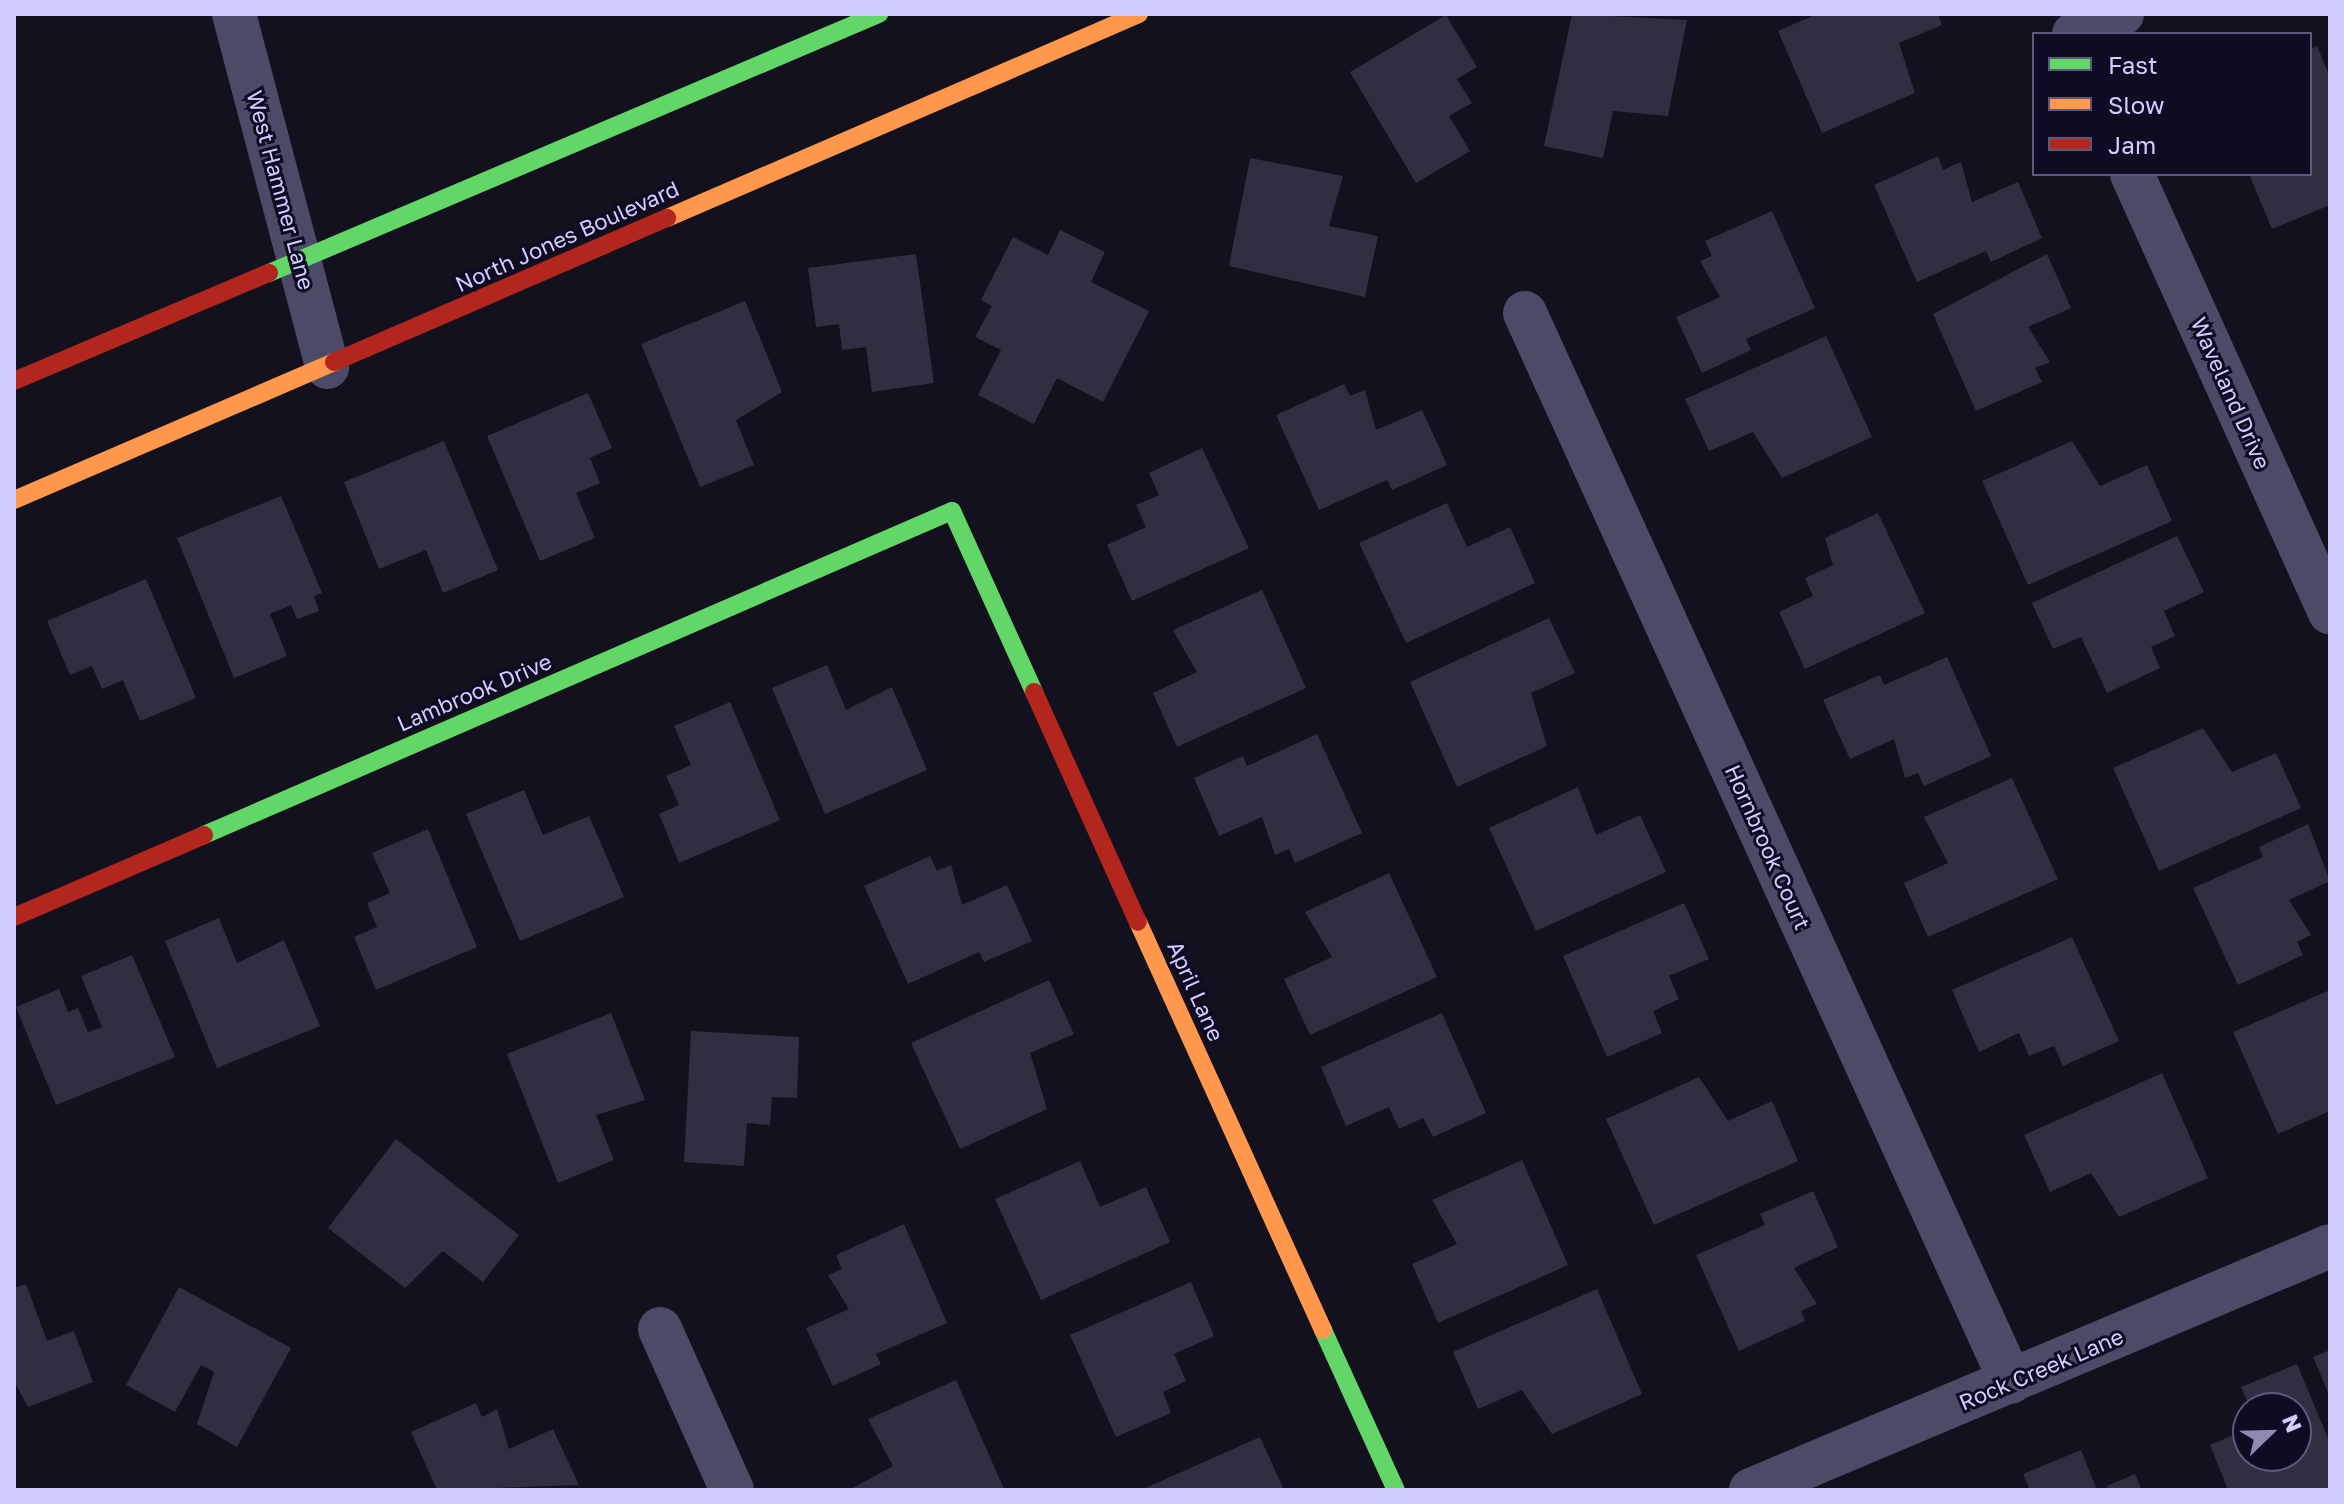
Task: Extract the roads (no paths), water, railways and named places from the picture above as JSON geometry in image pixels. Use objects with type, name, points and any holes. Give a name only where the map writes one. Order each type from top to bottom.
[{"type":"main road","points":[[14,381],[879,14]]},
{"type":"main road","name":"North Jones Boulevard","points":[[14,500],[1139,14]]},
{"type":"main road","name":"Lambrook Drive","points":[[14,917],[952,511]]},
{"type":"main road","name":"April Lane","points":[[952,511],[1396,1490]]},
{"type":"street","name":"West Hammer Lane","points":[[234,14],[327,367]]},
{"type":"street","points":[[2059,14],[2070,32]]},
{"type":"street","points":[[2076,32],[2122,14]]},
{"type":"street","name":"Waveland Drive","points":[[2133,176],[2326,591]]},
{"type":"street","name":"Hornbrook Court","points":[[1525,313],[2011,1382]]},
{"type":"street","name":"Rock Creek Lane","points":[[1751,1490],[2330,1246]]},
{"type":"street","points":[[660,1329],[732,1490]]}]
